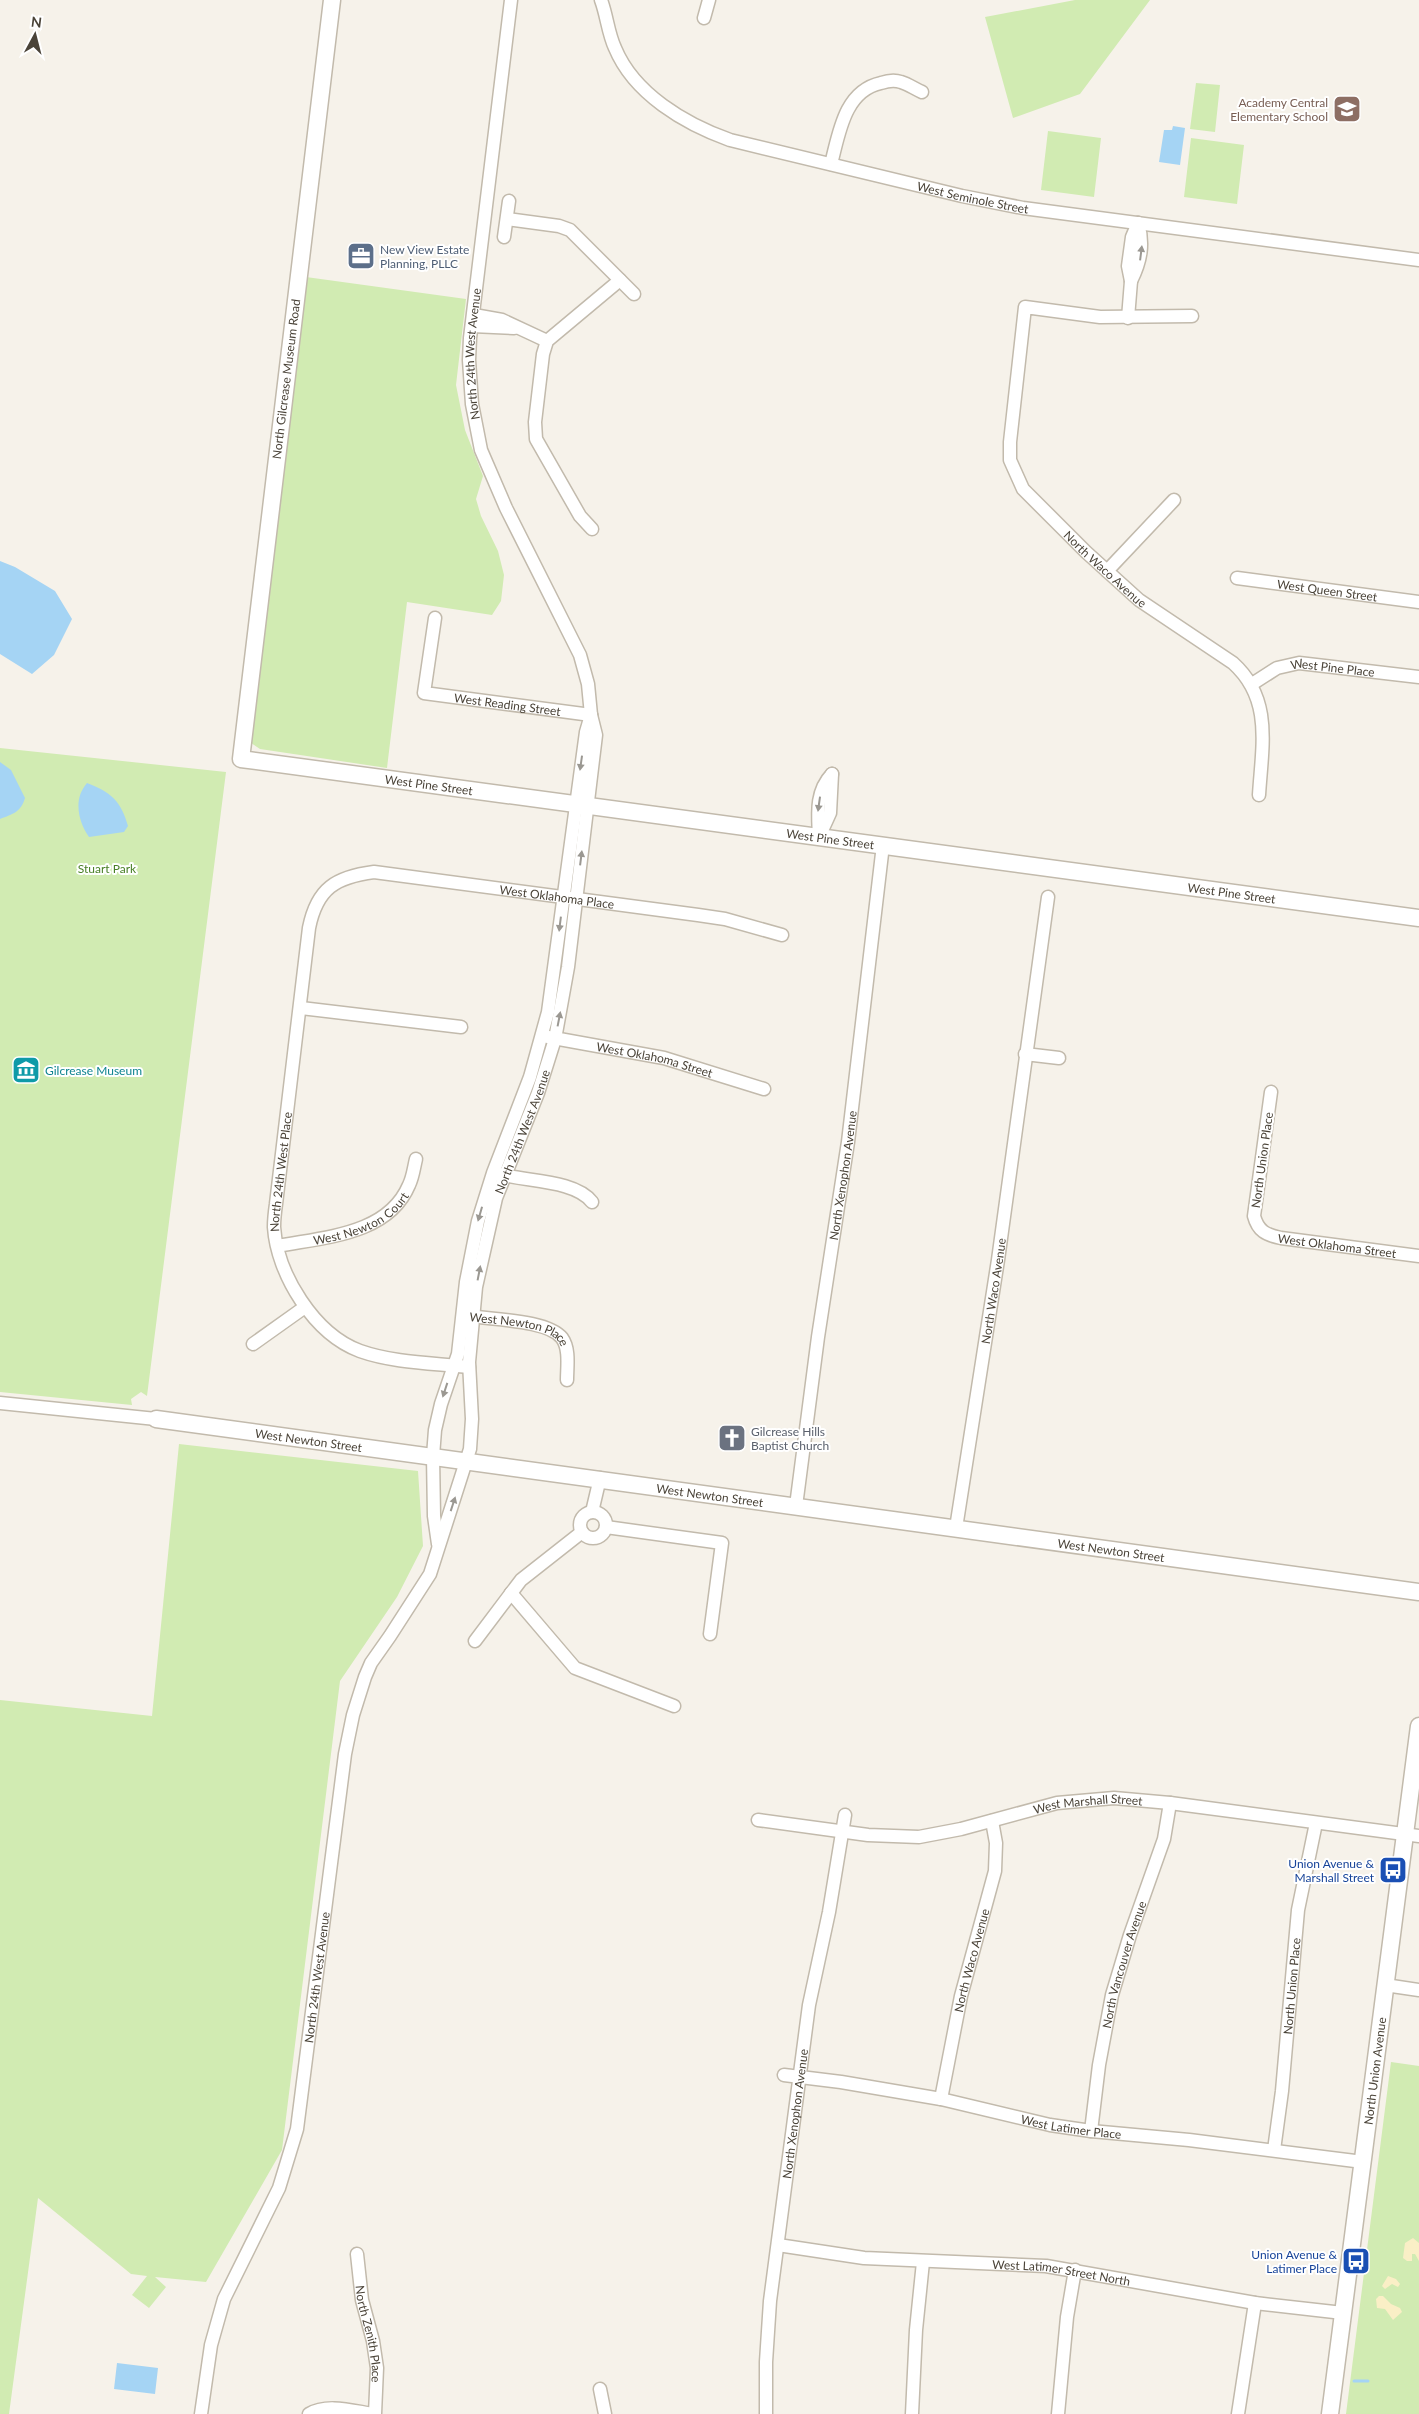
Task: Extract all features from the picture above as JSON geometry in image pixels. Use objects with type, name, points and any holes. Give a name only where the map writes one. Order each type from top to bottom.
[{"type":"street","name":"North Gilcrease Museum Road","points":[[241,759],[332,0]]},
{"type":"street","name":"North 24th West Avenue","points":[[201,2414],[211,2345],[224,2299],[279,2188],[296,2129],[344,1764],[353,1715],[371,1663],[430,1574],[467,1461],[472,1437],[467,1316],[473,1240],[498,1174],[530,1076],[549,1038],[553,984],[570,898],[582,804],[596,735],[591,715],[588,684],[580,655],[506,508],[481,450],[471,390],[469,360],[473,320],[512,0]]},
{"type":"street","name":"West Seminole Street","points":[[601,0],[614,47],[624,66],[637,83],[667,107],[717,136],[980,200],[1419,260]]},
{"type":"street","points":[[704,18],[709,0]]},
{"type":"street","points":[[831,164],[843,120],[852,102],[858,95],[874,85],[893,81],[901,82],[922,92]]},
{"type":"street","points":[[504,237],[509,201]]},
{"type":"street","points":[[507,219],[565,227],[634,294]]},
{"type":"street","points":[[1138,223],[1143,239],[1139,265],[1131,281],[1128,318],[1192,316]]},
{"type":"street","points":[[592,529],[580,516],[536,439],[535,422],[547,341],[620,280]]},
{"type":"street","name":"North Waco Avenue","points":[[1128,318],[1100,317],[1025,307],[1010,442],[1010,460],[1024,488],[1106,571],[1139,600],[1233,662],[1252,684],[1258,696],[1261,715],[1259,795]]},
{"type":"street","points":[[473,320],[502,320],[514,328],[547,341]]},
{"type":"street","points":[[1106,571],[1174,500]]},
{"type":"street","name":"West Queen Street","points":[[1237,578],[1419,602]]},
{"type":"street","name":"West Reading Street","points":[[435,618],[424,693],[591,715]]},
{"type":"street","name":"West Pine Place","points":[[1252,684],[1277,668],[1299,663],[1419,677]]},
{"type":"street","name":"West Pine Street","points":[[241,759],[1419,918]]},
{"type":"street","name":"North Xenophon Avenue","points":[[796,1506],[818,1337],[848,1142],[883,845]]},
{"type":"street","name":"West Oklahoma Place","points":[[331,885],[353,874],[374,872],[725,919],[782,936]]},
{"type":"street","name":"North 24th West Place","points":[[331,885],[323,893],[312,915],[276,1204],[274,1226],[278,1246],[291,1283],[305,1307],[329,1332],[358,1350],[391,1359],[469,1367]]},
{"type":"street","name":"North Waco Avenue","points":[[956,1528],[997,1270],[1025,1054],[1048,897]]},
{"type":"street","points":[[300,1008],[461,1028]]},
{"type":"street","name":"West Oklahoma Street","points":[[549,1038],[664,1058],[764,1089]]},
{"type":"street","points":[[1025,1054],[1060,1058]]},
{"type":"street","name":"North Union Place","points":[[1258,1228],[1254,1216],[1271,1092]]},
{"type":"street","name":"West Newton Court","points":[[278,1246],[350,1232],[383,1218],[391,1212],[410,1185],[416,1159]]},
{"type":"street","points":[[498,1174],[572,1188],[586,1195],[592,1202]]},
{"type":"street","name":"West Oklahoma Street","points":[[1258,1228],[1269,1236],[1419,1256]]},
{"type":"street","points":[[253,1344],[305,1307]]},
{"type":"street","name":"North 24th West Avenue","points":[[438,1546],[434,1516],[433,1456],[441,1404],[454,1366],[467,1316]]},
{"type":"street","name":"West Newton Place","points":[[467,1316],[534,1325],[554,1331],[562,1338],[566,1346],[567,1380]]},
{"type":"street","name":"West Newton Street","points":[[0,1403],[156,1419],[600,1478],[1419,1592]]},
{"type":"street","points":[[592,1512],[600,1478]]},
{"type":"street","points":[[592,1512],[602,1515],[606,1527],[602,1534],[595,1537],[585,1535],[582,1532],[581,1519],[584,1515],[592,1512]]},
{"type":"street","points":[[606,1527],[722,1543],[710,1634]]},
{"type":"street","points":[[475,1641],[511,1593],[529,1573],[563,1549],[582,1532]]},
{"type":"street","points":[[511,1593],[575,1668],[674,1706]]},
{"type":"street","name":"North Union Avenue","points":[[1330,2414],[1385,1986],[1412,1835],[1419,1726]]},
{"type":"street","name":"West Marshall Street","points":[[758,1820],[885,1837],[918,1837],[1071,1801],[1114,1798],[1170,1802],[1412,1835]]},
{"type":"street","name":"North Vancouver Avenue","points":[[1091,2131],[1098,2065],[1112,1995],[1130,1935],[1162,1846],[1170,1802]]},
{"type":"street","name":"North Xenophon Avenue","points":[[766,2414],[767,2335],[809,2005],[829,1912],[845,1816]]},
{"type":"street","name":"North Waco Avenue","points":[[941,2099],[961,1996],[995,1871],[996,1843],[992,1821]]},
{"type":"street","name":"North Union Place","points":[[1274,2150],[1282,2091],[1298,1910],[1316,1823]]},
{"type":"street","points":[[1385,1986],[1419,1990]]},
{"type":"street","name":"West Latimer Place","points":[[784,2075],[941,2099],[1050,2125],[1363,2162]]},
{"type":"street","name":"West Latimer Street North","points":[[778,2245],[864,2258],[924,2262],[1016,2264],[1075,2270],[1254,2303],[1343,2313]]},
{"type":"street","name":"North Zenith Place","points":[[357,2254],[362,2300],[373,2341],[377,2368],[374,2414]]},
{"type":"street","points":[[912,2414],[916,2330],[924,2262]]},
{"type":"street","points":[[1058,2414],[1067,2317],[1075,2270]]},
{"type":"street","points":[[1238,2414],[1254,2303]]},
{"type":"street","points":[[600,2389],[605,2414]]},
{"type":"street","points":[[309,2414],[316,2410],[330,2408],[374,2414]]},
{"type":"green space","points":[[1075,0],[1150,0],[1080,94],[1013,118],[985,17]]},
{"type":"green space","points":[[1196,83],[1220,85],[1215,132],[1190,129]]},
{"type":"green space","points":[[1048,131],[1101,138],[1094,197],[1041,190]]},
{"type":"green space","points":[[1191,138],[1244,145],[1237,204],[1184,197]]},
{"type":"green space","points":[[306,277],[466,299],[456,385],[465,430],[483,476],[476,499],[481,516],[498,551],[504,575],[501,601],[492,615],[407,602],[387,768],[260,749],[251,743],[248,731]]},
{"type":"green space","name":"Stuart Park","points":[[0,748],[226,772],[147,1396],[141,1392],[131,1399],[132,1405],[0,1392]]},
{"type":"green space","points":[[179,1444],[418,1471],[423,1546],[397,1597],[340,1681],[282,2150],[206,2282],[155,2277],[166,2287],[149,2308],[132,2295],[147,2276],[131,2274],[38,2198],[9,2414],[0,2414],[0,1700],[152,1716]]},
{"type":"green space","points":[[1391,2062],[1419,2066],[1419,2414],[1346,2414]]},
{"type":"sand","points":[[1413,2238],[1419,2243],[1419,2261],[1415,2254],[1412,2254],[1412,2261],[1407,2261],[1403,2258],[1405,2243]]},
{"type":"sand","points":[[1388,2276],[1396,2279],[1400,2284],[1398,2287],[1392,2284],[1385,2289],[1382,2286]]},
{"type":"sand","points":[[1379,2296],[1383,2296],[1391,2304],[1400,2308],[1402,2312],[1393,2320],[1385,2309],[1377,2308],[1376,2299]]},
{"type":"water","points":[[1173,126],[1185,128],[1180,165],[1159,162],[1164,130],[1172,130]]},
{"type":"water","points":[[0,561],[15,567],[55,591],[72,619],[54,655],[32,674],[0,654]]},
{"type":"water","points":[[0,762],[11,770],[25,798],[19,809],[13,814],[0,819]]},
{"type":"water","points":[[87,783],[109,794],[118,804],[128,826],[124,832],[89,837],[82,824],[79,810],[80,796]]},
{"type":"water","points":[[117,2363],[158,2368],[155,2394],[114,2389]]},
{"type":"waterway","points":[[1354,2381],[1368,2381]]},
{"type":"place","name":"Academy Central Elementary School","points":[[1347,109]]},
{"type":"place","name":"New View Estate Planning, PLLC","points":[[361,256]]},
{"type":"place","name":"Gilcrease Museum","points":[[26,1070]]},
{"type":"place","name":"Gilcrease Hills Baptist Church","points":[[732,1438]]},
{"type":"place","name":"Union Avenue & Marshall Street","points":[[1393,1870]]},
{"type":"place","name":"Union Avenue & Latimer Place","points":[[1356,2261]]}]
